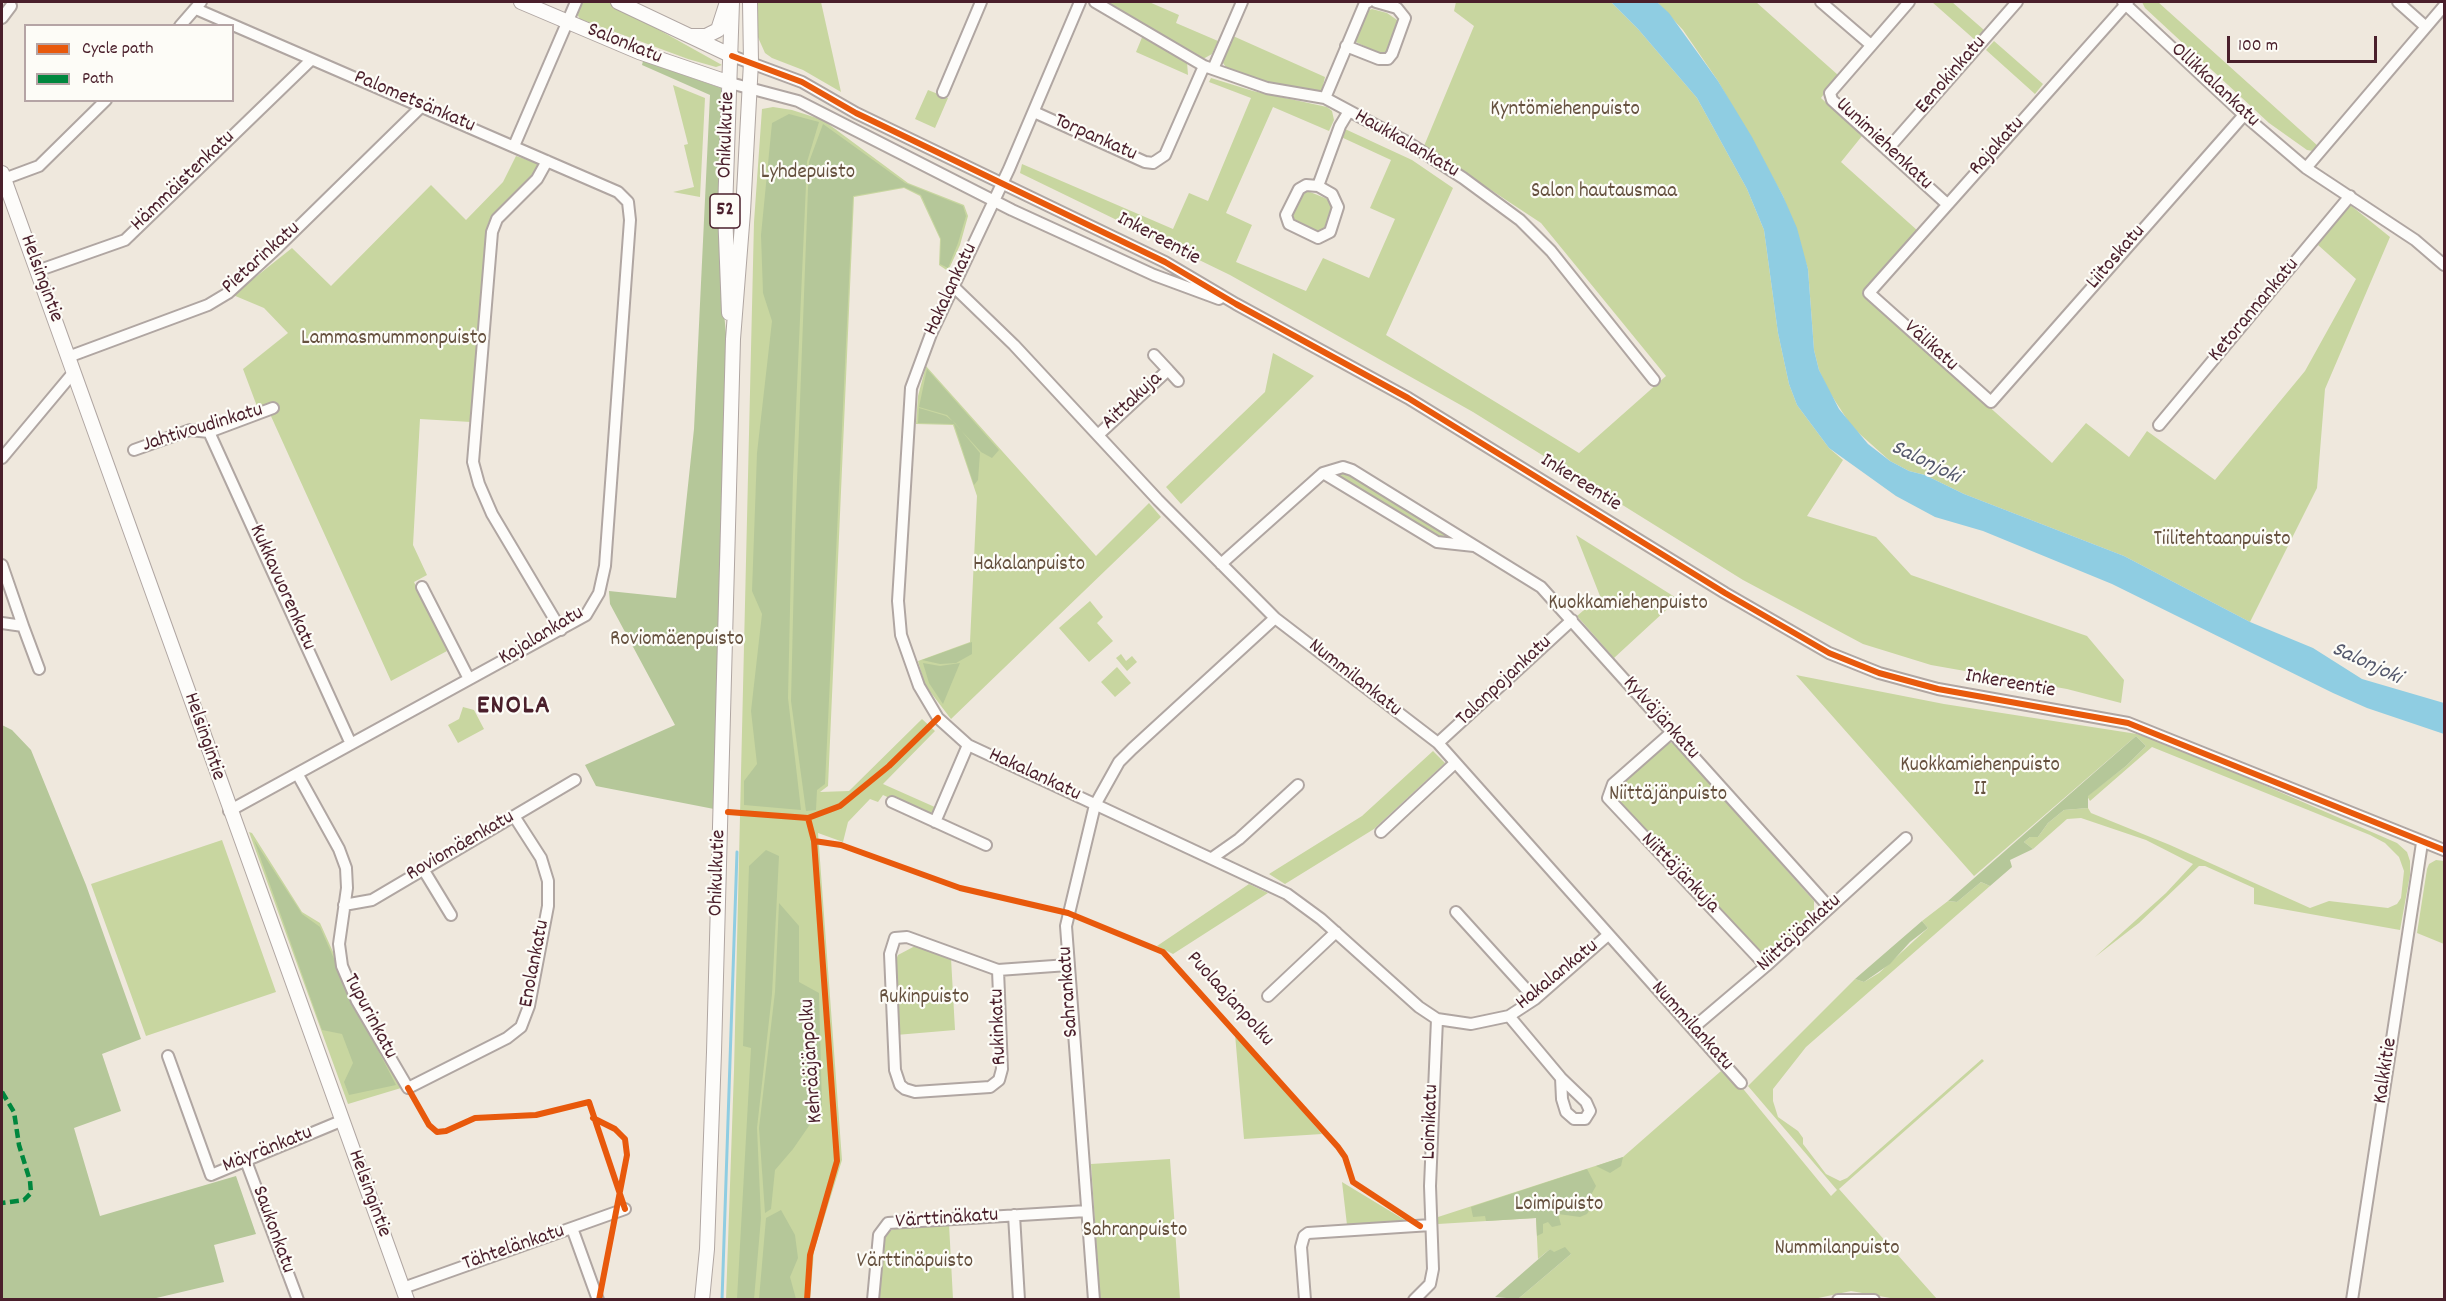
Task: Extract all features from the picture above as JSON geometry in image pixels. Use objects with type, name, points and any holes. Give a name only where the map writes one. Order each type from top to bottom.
[{"type":"main road","name":"Salonkatu","points":[[521,2],[672,64],[730,83]]},
{"type":"main road","name":"Salonkatu","points":[[618,2],[732,56]]},
{"type":"main road","points":[[683,34],[699,37],[713,34],[722,21],[727,2]]},
{"type":"main road","name":"Ohikulkutie","points":[[732,2],[726,246],[728,305],[733,339]]},
{"type":"main road","name":"Ohikulkutie","points":[[702,1299],[707,1249],[714,1052],[733,339],[751,62],[750,2]]},
{"type":"main road","name":"Helsingintie","points":[[4,184],[405,1294]]},
{"type":"street","points":[[514,146],[576,2]]},
{"type":"street","points":[[943,92],[981,2]]},
{"type":"street","name":"Torpankatu","points":[[1002,183],[1080,2]]},
{"type":"street","name":"Haukkalankatu","points":[[1095,2],[1208,67],[1267,88],[1325,98],[1407,142],[1470,183],[1520,220],[1586,292],[1654,380]]},
{"type":"street","points":[[1325,98],[1365,3],[1368,2]]},
{"type":"street","points":[[1346,46],[1379,59],[1388,59],[1392,54],[1405,18],[1397,8],[1376,2]]},
{"type":"street","points":[[1821,2],[1871,45]]},
{"type":"street","name":"Uunimiehenkatu","points":[[1909,2],[1830,93],[1832,100],[1947,204]]},
{"type":"street","name":"Eenokinkatu","points":[[1887,150],[2017,2]]},
{"type":"street","name":"Ollikkalankatu","points":[[2126,2],[2244,115],[2306,168],[2415,240],[2445,265]]},
{"type":"street","name":"Rajakatu","points":[[1869,293],[2126,2]]},
{"type":"street","points":[[2398,2],[2426,27]]},
{"type":"street","points":[[1208,67],[1238,3]]},
{"type":"street","points":[[182,24],[199,5]]},
{"type":"street","name":"Palometsänkatu","points":[[199,5],[311,60],[618,192],[628,202]]},
{"type":"street","points":[[2,18],[11,6]]},
{"type":"street","points":[[2306,168],[2445,6]]},
{"type":"street","name":"Inkereentie","points":[[732,56],[802,82],[856,112],[1113,235],[1193,277],[1236,304],[1408,398],[1752,610],[1829,653],[1879,672],[1938,689],[2128,723],[2422,843],[2445,850]]},
{"type":"street","name":"Hämmäistenkatu","points":[[37,271],[125,240],[311,60]]},
{"type":"street","name":"Torpankatu","points":[[1034,112],[1145,162],[1153,162],[1165,154],[1208,67]]},
{"type":"street","name":"Inkereentie","points":[[730,83],[813,108],[993,200],[1155,275],[1236,304]]},
{"type":"street","points":[[4,184],[39,166],[104,102]]},
{"type":"street","name":"Pietarinkatu","points":[[68,357],[208,305],[228,293],[279,247],[422,106]]},
{"type":"street","points":[[1318,186],[1340,126],[1349,111]]},
{"type":"street","name":"Liitoskatu","points":[[1990,402],[2244,115]]},
{"type":"street","points":[[547,161],[537,180],[497,219],[492,232],[473,462],[479,484],[492,514],[561,630]]},
{"type":"street","name":"Hakalankatu","points":[[1002,183],[931,334],[911,388],[898,601],[902,635],[918,686],[938,718],[968,745],[1287,894],[1336,932],[1419,1007],[1437,1019],[1471,1024],[1509,1016],[1535,999],[1608,935]]},
{"type":"street","points":[[1306,185],[1318,186],[1332,194],[1338,207],[1330,232],[1318,238],[1289,224],[1286,215],[1299,189],[1306,185]]},
{"type":"street","name":"Ketorannankatu","points":[[2159,425],[2350,196]]},
{"type":"street","name":"Kajalankatu","points":[[229,811],[586,615],[599,593],[605,566],[630,220],[628,202]]},
{"type":"street","name":"Nummilankatu","points":[[954,287],[1014,345],[1275,618],[1438,743],[1741,1083]]},
{"type":"street","name":"Välikatu","points":[[1869,293],[1990,402]]},
{"type":"street","name":"Aittakuja","points":[[1154,355],[1178,381]]},
{"type":"street","name":"Aittakuja","points":[[1098,435],[1168,370]]},
{"type":"street","points":[[2,458],[73,373]]},
{"type":"street","name":"Jahtivoudinkatu","points":[[134,450],[190,430],[209,432],[273,408]]},
{"type":"street","name":"Kukkavuorenkatu","points":[[209,432],[351,744]]},
{"type":"street","name":"Kylväjänkatu","points":[[1323,472],[1343,467],[1352,470],[1541,587],[1829,908]]},
{"type":"street","points":[[1221,564],[1323,472]]},
{"type":"street","name":"Kylväjänkatu","points":[[1323,472],[1437,542],[1477,546]]},
{"type":"street","points":[[2,565],[39,669]]},
{"type":"street","points":[[422,586],[469,680]]},
{"type":"street","name":"Sahrankatu","points":[[1094,1299],[1068,965],[1068,912],[1095,805],[1119,762],[1132,748],[1275,618]]},
{"type":"street","name":"Talonpojankatu","points":[[1438,743],[1572,620]]},
{"type":"street","points":[[2,623],[23,626]]},
{"type":"street","name":"Niittäjänkuja","points":[[1672,732],[1613,784],[1608,798],[1766,966]]},
{"type":"street","points":[[935,822],[968,745]]},
{"type":"street","points":[[1381,832],[1455,763]]},
{"type":"street","name":"Tupurinkatu","points":[[298,775],[339,849],[346,868],[339,944],[342,966],[357,1001],[408,1088]]},
{"type":"street","name":"Roviomäenkatu","points":[[344,905],[372,900],[575,780]]},
{"type":"street","points":[[1212,858],[1239,839],[1298,785]]},
{"type":"street","points":[[892,802],[986,845]]},
{"type":"street","name":"Enolankatu","points":[[408,1088],[507,1038],[521,1027],[529,1006],[548,906],[548,881],[541,858],[514,816]]},
{"type":"street","name":"Niittäjänkatu","points":[[1693,1028],[1766,966],[1906,838]]},
{"type":"street","name":"Kalkkitie","points":[[2352,1299],[2422,843]]},
{"type":"street","points":[[423,869],[451,915]]},
{"type":"street","points":[[1456,912],[1535,999]]},
{"type":"street","points":[[1268,996],[1336,932]]},
{"type":"street","name":"Rukinkatu","points":[[998,970],[1002,1069],[999,1080],[990,1087],[915,1092],[905,1089],[900,1084],[895,1070],[890,954],[895,938],[907,937],[998,970],[1068,965]]},
{"type":"street","points":[[1509,1016],[1561,1078]]},
{"type":"street","name":"Loimikatu","points":[[1414,1299],[1426,1289],[1432,1277],[1430,1186],[1437,1019]]},
{"type":"street","name":"Mäyränkatu","points":[[168,1056],[211,1174],[341,1121]]},
{"type":"street","name":"Saukonkatu","points":[[246,1161],[298,1299]]},
{"type":"street","name":"Tähtelänkatu","points":[[405,1294],[625,1209]]},
{"type":"street","name":"Värttinäkatu","points":[[873,1299],[879,1235],[888,1223],[1087,1211]]},
{"type":"street","name":"Värttinäkatu","points":[[1014,1215],[1019,1299]]},
{"type":"street","points":[[1305,1299],[1301,1247],[1304,1236],[1308,1233],[1431,1225]]},
{"type":"street","points":[[572,1228],[598,1299]]},
{"type":"street","points":[[1838,1299],[1874,1299]]},
{"type":"green space","points":[[581,2],[609,2],[722,65],[716,67],[688,59],[580,19],[577,14]]},
{"type":"green space","points":[[756,2],[821,2],[841,92],[803,70],[765,53],[757,35]]},
{"type":"green space","points":[[1104,2],[1149,2],[1179,15],[1176,23],[1218,41],[1212,54],[1203,59]]},
{"type":"green space","name":"Kyntömiehenpuisto","points":[[1456,2],[1611,2],[1638,29],[1697,98],[1747,189],[1764,230],[1778,333],[1789,384],[1797,405],[1829,448],[1843,460],[1807,516],[1876,537],[1911,575],[2087,636],[2124,680],[2121,703],[2067,689],[1931,665],[1863,644],[1743,580],[1473,412],[1230,275],[1020,173],[1022,164],[1173,229],[1189,193],[1208,201],[1251,98],[1209,82],[1211,78],[1253,91],[1327,107],[1332,111],[1334,120],[1329,131],[1273,107],[1226,213],[1252,225],[1236,262],[1306,291],[1323,258],[1369,278],[1395,219],[1370,208],[1391,160],[1341,137],[1345,129],[1412,160],[1453,188],[1386,335],[1579,453],[1666,376],[1541,223],[1424,146],[1474,26],[1454,11]]},
{"type":"green space","name":"Tiilitehtaanpuisto","points":[[1657,2],[1756,2],[1838,75],[1821,98],[1862,136],[1841,162],[1918,231],[1862,293],[2052,463],[2086,423],[2129,457],[2147,431],[2215,480],[2305,371],[2356,279],[2318,245],[2349,204],[2390,237],[2325,389],[2317,488],[2250,622],[2124,556],[1964,494],[1925,475],[1909,471],[1890,461],[1852,427],[1828,390],[1819,370],[1814,350],[1808,269],[1783,196],[1718,81],[1683,30]]},
{"type":"green space","points":[[1932,2],[1952,2],[1984,30],[1975,40]]},
{"type":"green space","points":[[2142,2],[2158,2],[2318,146],[2313,151],[2307,150],[2269,123],[2145,8]]},
{"type":"green space","points":[[1372,9],[1387,13],[1400,22],[1386,53],[1380,54],[1354,41],[1367,11]]},
{"type":"green space","points":[[1143,35],[1187,62],[1188,75],[1136,52]]},
{"type":"green space","points":[[1233,36],[1325,77],[1322,90],[1317,93],[1262,82],[1228,70],[1223,63],[1224,52]]},
{"type":"green space","points":[[1994,41],[2043,84],[2035,94],[1986,50]]},
{"type":"green space","name":"Roviomäenpuisto","points":[[643,61],[721,88],[722,291],[727,345],[714,809],[596,786],[585,765],[675,725],[610,604],[609,591],[676,598],[694,429],[710,95],[642,65]]},
{"type":"green space","points":[[673,85],[705,98],[700,197],[673,192],[694,187],[684,145],[688,144]]},
{"type":"green space","points":[[928,90],[948,98],[935,128],[915,119]]},
{"type":"green space","name":"Lyhdepuisto","points":[[773,107],[792,110],[823,120],[908,183],[964,205],[968,216],[960,245],[948,271],[939,265],[940,239],[920,196],[904,188],[854,197],[828,786],[820,792],[849,791],[922,719],[935,731],[883,784],[937,808],[930,814],[924,814],[883,795],[878,802],[870,799],[848,822],[843,842],[818,833],[842,1160],[814,1251],[810,1299],[726,1300],[734,1070],[754,222],[762,109]]},
{"type":"green space","points":[[789,114],[819,122],[807,162],[793,476],[788,698],[801,810],[744,805],[744,781],[757,764],[751,711],[762,614],[752,591],[757,453],[772,321],[763,293],[761,235],[772,123]]},
{"type":"green space","points":[[823,124],[905,183],[963,206],[966,216],[948,268],[940,264],[941,239],[921,195],[904,187],[853,196],[825,784],[817,790],[816,810],[806,811],[791,701],[795,534],[809,162]]},
{"type":"green space","name":"Lammasmummonpuisto","points":[[516,156],[540,164],[535,178],[488,223],[471,422],[420,419],[413,545],[427,575],[414,582],[447,651],[391,681],[270,414],[261,417],[243,369],[288,333],[264,308],[233,295],[292,248],[331,286],[431,185],[466,220],[503,182]]},
{"type":"green space","points":[[1305,190],[1330,200],[1333,208],[1325,230],[1320,233],[1293,222],[1291,217],[1293,206]]},
{"type":"green space","points":[[1273,353],[1314,376],[1181,504],[1166,487],[1265,392]]},
{"type":"green space","name":"Hakalanpuisto","points":[[926,366],[1096,556],[1149,503],[1161,517],[951,719],[925,685],[918,661],[970,642],[977,496],[953,425],[916,424],[918,396]]},
{"type":"green space","points":[[927,369],[999,450],[992,458],[981,452],[947,415],[919,407]]},
{"type":"green space","points":[[919,408],[946,416],[955,423],[980,453],[978,480],[974,485],[954,424],[918,423]]},
{"type":"green space","points":[[1343,467],[1477,546],[1448,545],[1323,473]]},
{"type":"green space","name":"Kuokkamiehenpuisto","points":[[1576,535],[1678,599],[1614,658],[1577,616],[1600,596]]},
{"type":"green space","points":[[1090,601],[1103,617],[1097,623],[1113,641],[1089,662],[1059,628]]},
{"type":"green space","points":[[972,642],[972,654],[956,663],[940,664],[922,660]]},
{"type":"green space","points":[[1121,654],[1126,661],[1132,656],[1137,662],[1127,671],[1116,658]]},
{"type":"green space","points":[[923,663],[940,666],[960,663],[943,704],[929,683]]},
{"type":"green space","points":[[1117,667],[1131,683],[1115,697],[1101,682]]},
{"type":"green space","name":"Kuokkamiehenpuisto II","points":[[1796,675],[1944,704],[2137,734],[2181,749],[2397,843],[2407,852],[2410,861],[2410,875],[2400,930],[2254,904],[2254,888],[2205,866],[2199,866],[2139,923],[2095,957],[2166,893],[2193,864],[2146,840],[2081,818],[2067,819],[2033,849],[2024,842],[2030,837],[2038,837],[2048,823],[2064,810],[2088,808],[2091,813],[2170,845],[2310,908],[2329,901],[2388,908],[2397,904],[2401,898],[2404,871],[2399,857],[2385,843],[2370,835],[2152,747],[2090,801],[2087,796],[2126,766],[2146,746],[2136,736],[1974,876]]},
{"type":"green space","points":[[463,707],[474,710],[484,729],[458,743],[448,725],[459,719]]},
{"type":"green space","points":[[2,725],[12,730],[31,750],[86,885],[141,1039],[102,1054],[121,1111],[74,1128],[100,1216],[236,1176],[256,1234],[214,1245],[224,1282],[152,1299],[2,1299]]},
{"type":"green space","points":[[2136,736],[2146,746],[2126,766],[2088,796],[2088,808],[2064,810],[2048,823],[2038,837],[2030,837],[2024,842],[2033,849],[2010,860],[2012,867],[1990,886],[1981,882],[1957,902],[1948,901]]},
{"type":"green space","name":"Niittäjänpuisto","points":[[1670,742],[1676,745],[1814,901],[1814,910],[1771,954],[1765,956],[1760,954],[1613,796],[1615,789]]},
{"type":"green space","points":[[1433,751],[1445,763],[1374,829],[1285,884],[1269,874],[1362,816]]},
{"type":"green space","points":[[249,832],[252,833],[302,912],[320,923],[361,1014],[401,1088],[348,1104]]},
{"type":"green space","points":[[222,840],[276,992],[146,1036],[91,884]]},
{"type":"green space","points":[[254,840],[302,914],[320,927],[355,1006],[396,1085],[349,1095],[344,1082],[353,1063],[342,1034],[322,1030]]},
{"type":"green space","points":[[766,850],[779,856],[772,994],[757,1128],[761,1218],[754,1299],[737,1299],[751,1048],[743,1046],[749,866]]},
{"type":"green space","points":[[2436,860],[2444,861],[2444,944],[2417,933],[2427,869],[2429,864]]},
{"type":"green space","points":[[1981,882],[1990,886],[1806,1047],[1773,1089],[1773,1101],[1778,1117],[1798,1131],[1803,1138],[1803,1144],[1826,1174],[1840,1181],[1847,1178],[1982,1059],[1984,1061],[1839,1189],[1937,1299],[1896,1299],[1851,1291],[1809,1300],[1518,1299],[1571,1254],[1554,1253],[1550,1249],[1538,1259],[1536,1218],[1438,1224],[1438,1217],[1623,1157],[1721,1071],[1736,1086],[1740,1085],[1831,1196],[1837,1190],[1748,1086],[1855,979],[1864,982],[1879,973],[1928,928],[1922,921],[1948,901],[1957,902]]},
{"type":"green space","points":[[1249,884],[1268,893],[1173,954],[1157,946]]},
{"type":"green space","points":[[779,903],[799,926],[799,982],[819,993],[822,1107],[793,1149],[775,1170],[771,1209],[765,1213],[759,1128],[775,992]]},
{"type":"green space","points":[[1922,921],[1928,928],[1910,942],[1890,964],[1864,982],[1855,979]]},
{"type":"green space","name":"Rukinpuisto","points":[[915,946],[951,958],[955,1030],[896,1035],[893,967],[898,955]]},
{"type":"green space","points":[[1235,1034],[1322,1134],[1244,1139]]},
{"type":"green space","points":[[1623,1157],[1621,1166],[1610,1173],[1596,1166]]},
{"type":"green space","name":"Sahranpuisto","points":[[1170,1159],[1180,1299],[1100,1299],[1091,1164]]},
{"type":"green space","name":"Loimipuisto","points":[[1587,1169],[1596,1186],[1587,1202],[1590,1209],[1587,1214],[1580,1217],[1558,1214],[1561,1225],[1552,1227],[1548,1222],[1543,1224],[1543,1233],[1537,1236],[1536,1218],[1486,1221],[1485,1216],[1473,1217],[1471,1207]]},
{"type":"green space","points":[[1342,1182],[1408,1222],[1347,1225]]},
{"type":"green space","points":[[781,1210],[795,1235],[798,1258],[790,1277],[796,1299],[759,1299],[766,1218]]},
{"type":"green space","name":"Värttinäpuisto","points":[[949,1224],[953,1299],[876,1300],[883,1239],[889,1231],[906,1225]]},
{"type":"green space","points":[[1565,1247],[1571,1254],[1518,1299],[1495,1297],[1550,1249],[1554,1252]]},
{"type":"water","points":[[1611,2],[1657,2],[1669,13],[1718,81],[1752,137],[1797,228],[1808,269],[1814,350],[1819,370],[1839,409],[1868,444],[1890,461],[1909,471],[1925,475],[1964,494],[2124,556],[2250,622],[2313,648],[2362,679],[2444,703],[2444,734],[2367,708],[2333,693],[2112,584],[1983,531],[1935,517],[1896,496],[1829,448],[1797,405],[1789,384],[1778,333],[1764,230],[1747,189],[1697,98],[1638,29]]},
{"type":"waterway","points":[[722,1300],[737,852]]},
{"type":"marked path","points":[[2,1092],[14,1112],[19,1145],[30,1181],[31,1193],[24,1200],[2,1203]]},
{"type":"cycle path","points":[[732,56],[802,82],[856,113],[1165,262],[1236,304],[1408,398],[1725,593],[1829,653],[1879,673],[1938,689],[2128,723],[2444,850]]},
{"type":"cycle path","points":[[728,812],[808,818],[840,806],[889,766],[938,718]]},
{"type":"cycle path","name":"Kehrääjänpolku","points":[[807,1300],[810,1255],[837,1161],[814,841],[808,818]]},
{"type":"cycle path","name":"Puolaajanpolku","points":[[814,841],[841,845],[960,888],[1068,913],[1163,952],[1338,1147],[1345,1157],[1353,1182],[1420,1226]]},
{"type":"cycle path","points":[[408,1088],[429,1125],[437,1132],[446,1131],[475,1118],[536,1115],[589,1102],[625,1209]]},
{"type":"cycle path","points":[[593,1118],[615,1129],[625,1139],[627,1155],[599,1300]]},
{"type":"district","name":"ENOLA","points":[[514,708]]},
{"type":"park label","name":"Salon hautausmaa","points":[[1604,193]]},
{"type":"park label","name":"Nummilanpuisto","points":[[1837,1250]]},
{"type":"water label","name":"Salonjoki","points":[[1925,464]]},
{"type":"water label","name":"Salonjoki","points":[[2366,665]]}]
